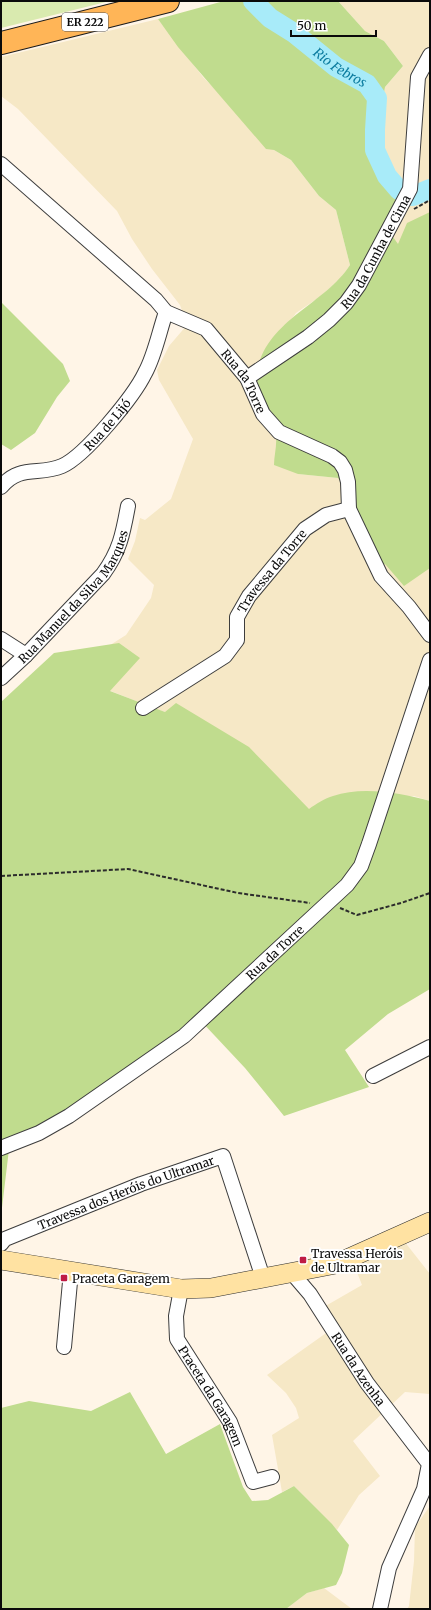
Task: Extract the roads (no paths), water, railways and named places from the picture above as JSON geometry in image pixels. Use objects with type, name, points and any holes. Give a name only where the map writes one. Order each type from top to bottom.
[{"type":"main road","name":"ER 222","points":[[1,43],[168,1]]},
{"type":"street","name":"Rua da Cunha de Cima","points":[[247,378],[308,337],[346,303],[359,285],[407,193],[418,78],[430,55]]},
{"type":"street","name":"Rua da Torre","points":[[1,164],[156,300],[166,312],[206,329],[247,378],[263,414],[278,432],[332,456],[340,462],[345,470],[348,482],[349,509],[381,576],[409,607],[430,635]]},
{"type":"street","name":"Rua de Lijó","points":[[1,486],[10,477],[21,472],[52,469],[63,466],[75,458],[118,413],[146,373],[166,312]]},
{"type":"street","name":"Rua Manuel da Silva Marques","points":[[1,678],[26,655],[103,574],[114,559],[122,541],[128,506]]},
{"type":"street","name":"Travessa da Torre","points":[[143,708],[225,656],[237,640],[237,617],[250,596],[305,529],[326,515],[349,509]]},
{"type":"street","points":[[1,639],[26,655]]},
{"type":"street","name":"Rua da Torre","points":[[1,1148],[39,1133],[68,1116],[184,1036],[347,885],[361,866],[430,660]]},
{"type":"street","points":[[373,1076],[430,1047]]},
{"type":"street","name":"Travessa dos Heróis do Ultramar","points":[[1,1244],[5,1239],[141,1184],[223,1156],[263,1278]]},
{"type":"street","points":[[1,1260],[181,1289],[211,1288],[336,1264],[430,1222]]},
{"type":"street","points":[[64,1347],[71,1271]]},
{"type":"street","name":"Rua da Azenha","points":[[292,1273],[310,1294],[367,1383],[429,1464],[424,1489],[389,1568],[380,1609]]},
{"type":"street","name":"Praceta da Garagem","points":[[181,1289],[176,1316],[177,1339],[230,1422],[253,1482],[272,1477]]},
{"type":"waterway","name":"Rio Febros","points":[[253,1],[270,18],[294,33],[336,67],[367,84],[377,98],[375,150],[387,176],[399,190],[413,196],[430,189]]},
{"type":"place","name":"Travessa Heróis de Ultramar","points":[[303,1260]]},
{"type":"place","name":"Praceta Garagem","points":[[64,1278]]}]
